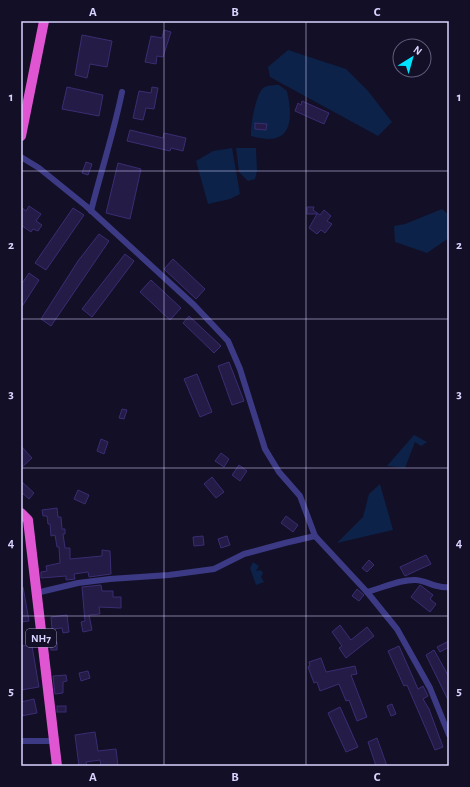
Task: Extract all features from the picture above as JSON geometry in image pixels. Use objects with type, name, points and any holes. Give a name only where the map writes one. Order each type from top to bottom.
[{"type":"highway","points":[[21,136],[44,21]]},
{"type":"highway","name":"NH7","points":[[21,513],[28,520],[57,766]]},
{"type":"street","points":[[91,211],[103,161],[116,122],[122,92]]},
{"type":"street","points":[[21,157],[39,168],[91,211],[194,305],[228,341],[240,369],[265,449],[279,472],[300,496],[315,536],[368,592],[397,629],[430,688],[449,736]]},
{"type":"street","points":[[36,593],[78,583],[110,578],[170,576],[214,569],[244,554],[285,542],[315,536]]},
{"type":"street","points":[[368,592],[404,581],[416,580],[441,588],[449,587]]},
{"type":"street","points":[[21,741],[53,741]]},
{"type":"water","points":[[288,50],[346,69],[368,91],[392,122],[378,136],[270,77],[268,67]]},
{"type":"water","points":[[279,85],[287,91],[289,102],[290,113],[287,130],[282,135],[274,138],[264,139],[251,136],[251,125],[254,110],[260,91],[266,86]]},
{"type":"water","points":[[232,148],[240,194],[230,199],[208,204],[196,161],[213,151]]},
{"type":"water","points":[[236,148],[256,148],[257,171],[255,179],[248,181],[239,172]]},
{"type":"water","points":[[442,209],[449,215],[449,238],[427,253],[395,242],[394,226],[405,224]]},
{"type":"water","points":[[414,435],[427,442],[421,446],[415,442],[405,468],[387,466]]},
{"type":"water","points":[[380,484],[393,530],[337,543],[363,517],[369,494]]},
{"type":"water","points":[[253,562],[259,566],[256,571],[261,570],[263,573],[261,577],[264,582],[256,585],[250,568]]},
{"type":"building","points":[[164,30],[171,32],[163,57],[157,56],[156,64],[145,62],[151,36],[162,38]]},
{"type":"building","points":[[82,35],[112,41],[107,67],[90,64],[87,78],[75,75]]},
{"type":"building","points":[[67,87],[103,95],[99,116],[62,109]]},
{"type":"building","points":[[152,87],[158,88],[154,109],[146,108],[143,120],[133,118],[139,91],[151,93]]},
{"type":"building","points":[[302,101],[329,113],[324,124],[295,111],[298,103],[301,105]]},
{"type":"building","points":[[255,123],[267,124],[266,130],[255,129]]},
{"type":"building","points":[[130,130],[163,138],[164,133],[186,138],[183,151],[171,148],[170,151],[127,141]]},
{"type":"building","points":[[86,162],[92,164],[88,175],[82,173]]},
{"type":"building","points":[[118,163],[141,169],[130,219],[106,213]]},
{"type":"building","points":[[29,206],[41,214],[36,221],[42,225],[38,231],[33,229],[31,232],[21,225],[21,207],[26,211]]},
{"type":"building","points":[[307,207],[314,207],[313,210],[320,215],[324,210],[331,216],[327,221],[332,224],[325,233],[321,230],[317,234],[309,228],[317,214],[307,214]]},
{"type":"building","points":[[73,208],[84,215],[46,270],[35,263]]},
{"type":"building","points":[[99,234],[109,241],[51,326],[41,319],[78,261]]},
{"type":"building","points":[[125,254],[134,261],[92,317],[82,309]]},
{"type":"building","points":[[173,259],[205,289],[196,299],[164,269]]},
{"type":"building","points":[[29,273],[39,280],[21,308],[21,285]]},
{"type":"building","points":[[151,280],[181,308],[170,320],[140,292]]},
{"type":"building","points":[[189,316],[221,346],[214,353],[183,323]]},
{"type":"building","points":[[229,362],[244,401],[232,405],[218,366]]},
{"type":"building","points":[[197,374],[212,412],[200,417],[184,379]]},
{"type":"building","points":[[122,409],[127,410],[124,419],[119,418]]},
{"type":"building","points":[[101,439],[108,442],[104,454],[97,451]]},
{"type":"building","points":[[21,446],[32,458],[21,468]]},
{"type":"building","points":[[221,453],[229,459],[224,467],[215,461]]},
{"type":"building","points":[[239,465],[247,471],[240,481],[232,475]]},
{"type":"building","points":[[212,477],[224,492],[216,498],[204,484]]},
{"type":"building","points":[[21,481],[34,493],[29,499],[21,492]]},
{"type":"building","points":[[78,490],[89,495],[85,504],[74,499]]},
{"type":"building","points":[[57,508],[58,517],[61,517],[62,529],[65,529],[65,534],[63,534],[65,548],[70,548],[70,559],[102,556],[102,550],[110,551],[111,574],[89,577],[88,572],[74,574],[75,579],[66,580],[66,576],[41,578],[41,572],[47,571],[46,566],[60,563],[59,547],[57,547],[55,535],[51,536],[50,524],[48,524],[47,516],[43,516],[42,510]]},
{"type":"building","points":[[286,516],[298,525],[293,532],[281,523]]},
{"type":"building","points":[[203,536],[204,545],[194,546],[193,537]]},
{"type":"building","points":[[227,536],[230,545],[221,548],[218,539]]},
{"type":"building","points":[[426,555],[431,564],[405,576],[400,567]]},
{"type":"building","points":[[369,560],[374,565],[367,572],[362,568]]},
{"type":"building","points":[[101,585],[102,591],[113,591],[113,597],[121,597],[121,608],[99,607],[100,614],[89,615],[92,630],[83,632],[81,622],[85,621],[82,587]]},
{"type":"building","points":[[420,585],[433,595],[430,599],[436,604],[430,612],[411,597]]},
{"type":"building","points":[[23,587],[29,621],[22,622],[21,588]]},
{"type":"building","points":[[357,589],[364,595],[359,601],[352,596]]},
{"type":"building","points":[[67,615],[69,632],[63,633],[62,628],[52,629],[51,617]]},
{"type":"building","points":[[340,625],[351,640],[367,627],[374,636],[346,658],[339,648],[342,646],[332,632]]},
{"type":"building","points":[[34,637],[35,645],[32,646],[39,687],[21,690],[21,646],[29,645],[28,638]]},
{"type":"building","points":[[449,641],[449,647],[440,652],[437,647]]},
{"type":"building","points":[[50,642],[57,642],[57,650],[51,650]]},
{"type":"building","points":[[399,646],[418,689],[423,686],[428,696],[423,699],[429,709],[443,747],[435,750],[407,685],[404,686],[388,651]]},
{"type":"building","points":[[434,650],[449,677],[449,702],[426,655]]},
{"type":"building","points":[[321,658],[326,672],[355,666],[357,674],[351,675],[367,717],[357,721],[349,700],[346,701],[339,684],[320,691],[317,682],[314,683],[308,667],[310,666],[309,662]]},
{"type":"building","points":[[88,671],[90,678],[81,681],[79,673]]},
{"type":"building","points":[[66,675],[67,681],[63,682],[63,693],[55,694],[53,676]]},
{"type":"building","points":[[34,699],[37,713],[21,716],[21,702]]},
{"type":"building","points":[[392,704],[396,714],[391,716],[387,706]]},
{"type":"building","points":[[57,706],[66,706],[66,712],[57,712]]},
{"type":"building","points":[[340,707],[358,747],[346,752],[328,713]]},
{"type":"building","points":[[95,732],[98,751],[116,749],[118,766],[101,766],[100,760],[86,762],[87,766],[79,766],[75,735]]},
{"type":"building","points":[[377,738],[387,766],[376,766],[368,742]]}]
